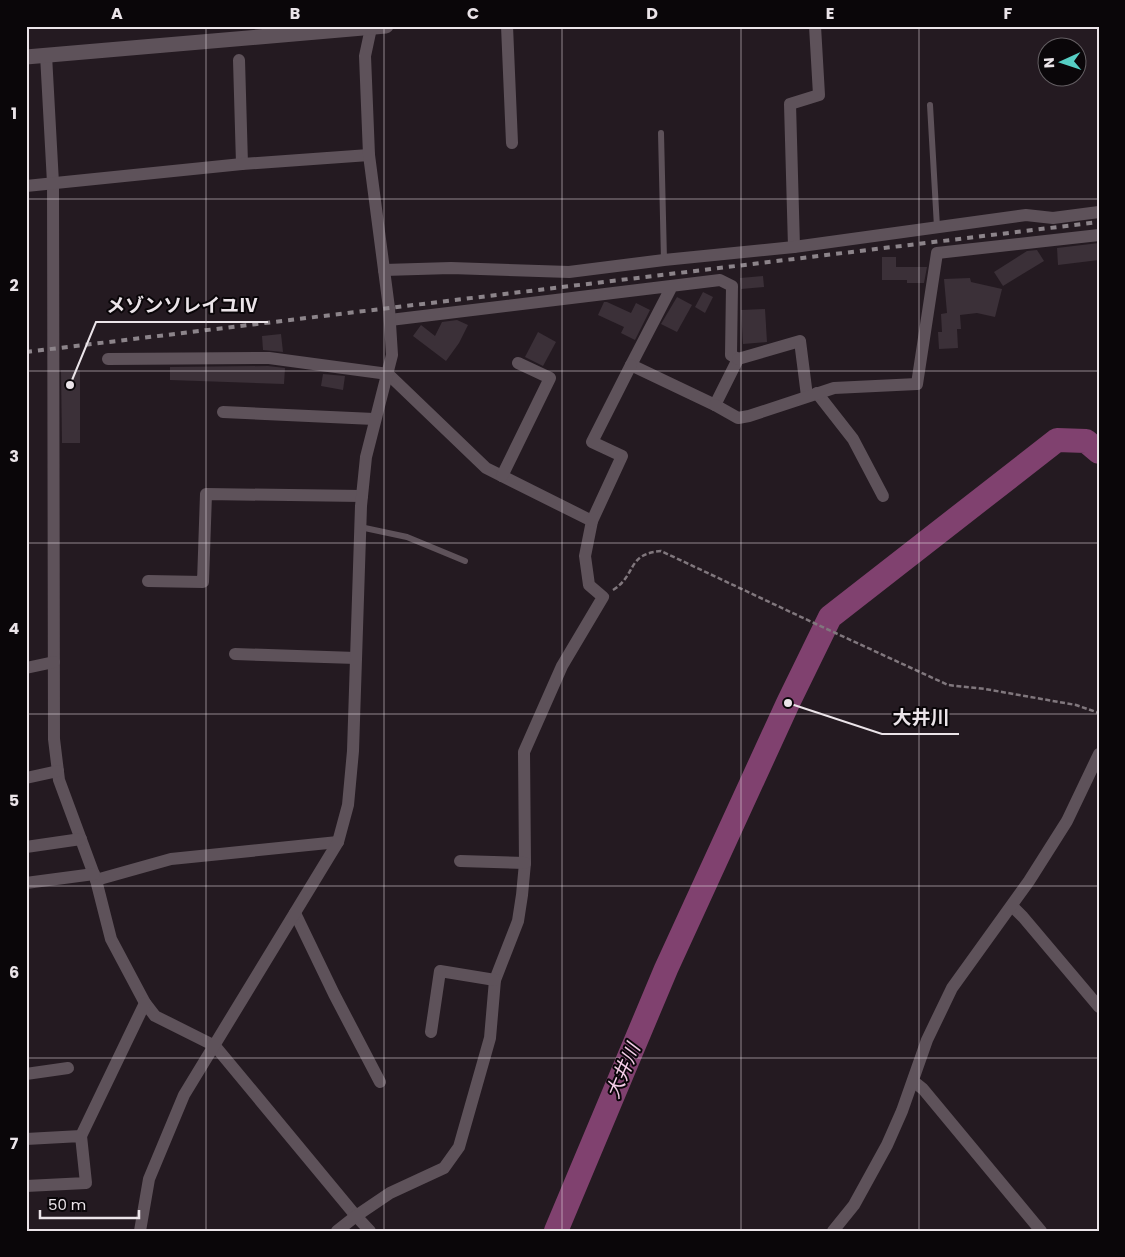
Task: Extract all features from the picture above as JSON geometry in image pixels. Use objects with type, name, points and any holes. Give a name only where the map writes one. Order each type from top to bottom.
[{"type":"street","points":[[507,26],[512,143]]},
{"type":"street","points":[[794,247],[790,104],[819,95],[815,26]]},
{"type":"street","points":[[26,57],[376,27],[365,56],[369,155],[390,320],[392,355],[366,457],[362,496],[354,751],[348,805],[338,842],[216,1046],[184,1095],[149,1178],[140,1231]]},
{"type":"street","points":[[46,55],[53,183],[54,740],[59,780],[95,877],[111,938],[145,1003],[155,1016],[216,1046],[370,1231]]},
{"type":"street","points":[[239,60],[242,164]]},
{"type":"street","points":[[26,186],[242,164],[369,155]]},
{"type":"street","points":[[384,270],[451,268],[569,272],[794,247],[1026,215],[1053,218],[1099,212]]},
{"type":"street","points":[[631,364],[738,418],[834,388],[917,384],[937,253],[1099,235]]},
{"type":"street","points":[[390,320],[720,280],[732,286],[731,355],[738,359],[800,342],[812,394],[853,438],[883,496]]},
{"type":"street","points":[[337,1231],[390,1193],[444,1168],[459,1147],[490,1038],[494,980],[518,921],[525,863],[524,752],[562,666],[603,597],[589,585],[585,556],[592,521],[622,456],[592,442],[672,286]]},
{"type":"street","points":[[108,360],[269,358],[388,374],[486,468],[592,521]]},
{"type":"street","points":[[715,405],[738,359]]},
{"type":"street","points":[[502,476],[550,378],[518,363]]},
{"type":"street","points":[[223,412],[374,420]]},
{"type":"street","points":[[148,581],[203,582],[206,494],[362,496]]},
{"type":"street","points":[[235,654],[356,658]]},
{"type":"street","points":[[26,668],[54,662]]},
{"type":"street","points":[[833,1231],[854,1205],[887,1145],[927,1040],[952,988],[1029,882],[1067,821],[1099,754]]},
{"type":"street","points":[[26,778],[58,771]]},
{"type":"street","points":[[26,847],[81,839]]},
{"type":"street","points":[[26,883],[95,877],[170,859],[338,842]]},
{"type":"street","points":[[460,861],[525,863]]},
{"type":"street","points":[[1012,906],[1099,1007]]},
{"type":"street","points":[[295,913],[334,994],[380,1082]]},
{"type":"street","points":[[431,1032],[440,970],[494,980]]},
{"type":"street","points":[[26,1186],[86,1183],[81,1136],[145,1003]]},
{"type":"street","points":[[26,1074],[68,1068]]},
{"type":"street","points":[[913,1080],[1041,1231]]},
{"type":"street","points":[[26,1138],[81,1136]]},
{"type":"lane","points":[[930,105],[937,226]]},
{"type":"lane","points":[[661,133],[664,260]]},
{"type":"lane","points":[[360,527],[407,537],[465,561]]},
{"type":"path","points":[[603,597],[621,585],[639,556],[648,552],[661,551],[948,685],[985,688],[1076,705],[1099,713]]},
{"type":"building","points":[[1099,243],[1099,260],[1058,265],[1057,248]]},
{"type":"building","points":[[1037,250],[1044,261],[1003,286],[994,272],[1027,251]]},
{"type":"building","points":[[882,257],[896,257],[896,267],[927,267],[924,283],[907,283],[907,280],[882,280]]},
{"type":"building","points":[[763,276],[764,287],[741,289],[740,278]]},
{"type":"building","points":[[970,278],[971,282],[1002,289],[995,317],[977,313],[960,315],[961,329],[957,329],[958,348],[939,349],[938,332],[942,332],[941,314],[947,313],[944,279]]},
{"type":"building","points":[[703,292],[713,297],[705,313],[695,307]]},
{"type":"building","points":[[677,297],[692,305],[677,332],[661,324]]},
{"type":"building","points":[[604,302],[631,313],[636,303],[650,310],[635,340],[621,333],[624,327],[598,315]]},
{"type":"building","points":[[765,309],[767,342],[743,344],[741,310]]},
{"type":"building","points":[[457,320],[468,325],[459,343],[446,361],[413,336],[421,325],[435,336],[442,322]]},
{"type":"building","points":[[538,332],[556,342],[543,366],[525,357]]},
{"type":"building","points":[[281,334],[283,352],[263,350],[262,336]]},
{"type":"building","points":[[268,366],[285,368],[284,384],[170,380],[170,367]]},
{"type":"building","points":[[61,370],[80,370],[80,443],[62,443]]},
{"type":"building","points":[[323,374],[345,376],[343,390],[321,386]]},
{"type":"waterway","name":"大井川","points":[[556,1231],[666,969],[788,703],[830,617],[1057,440],[1086,441],[1099,452]]},
{"type":"railway","points":[[26,352],[1099,222]]},
{"type":"place","name":"メゾンソレイユⅣ","points":[[70,385]]},
{"type":"place","name":"大井川","points":[[788,703]]}]
